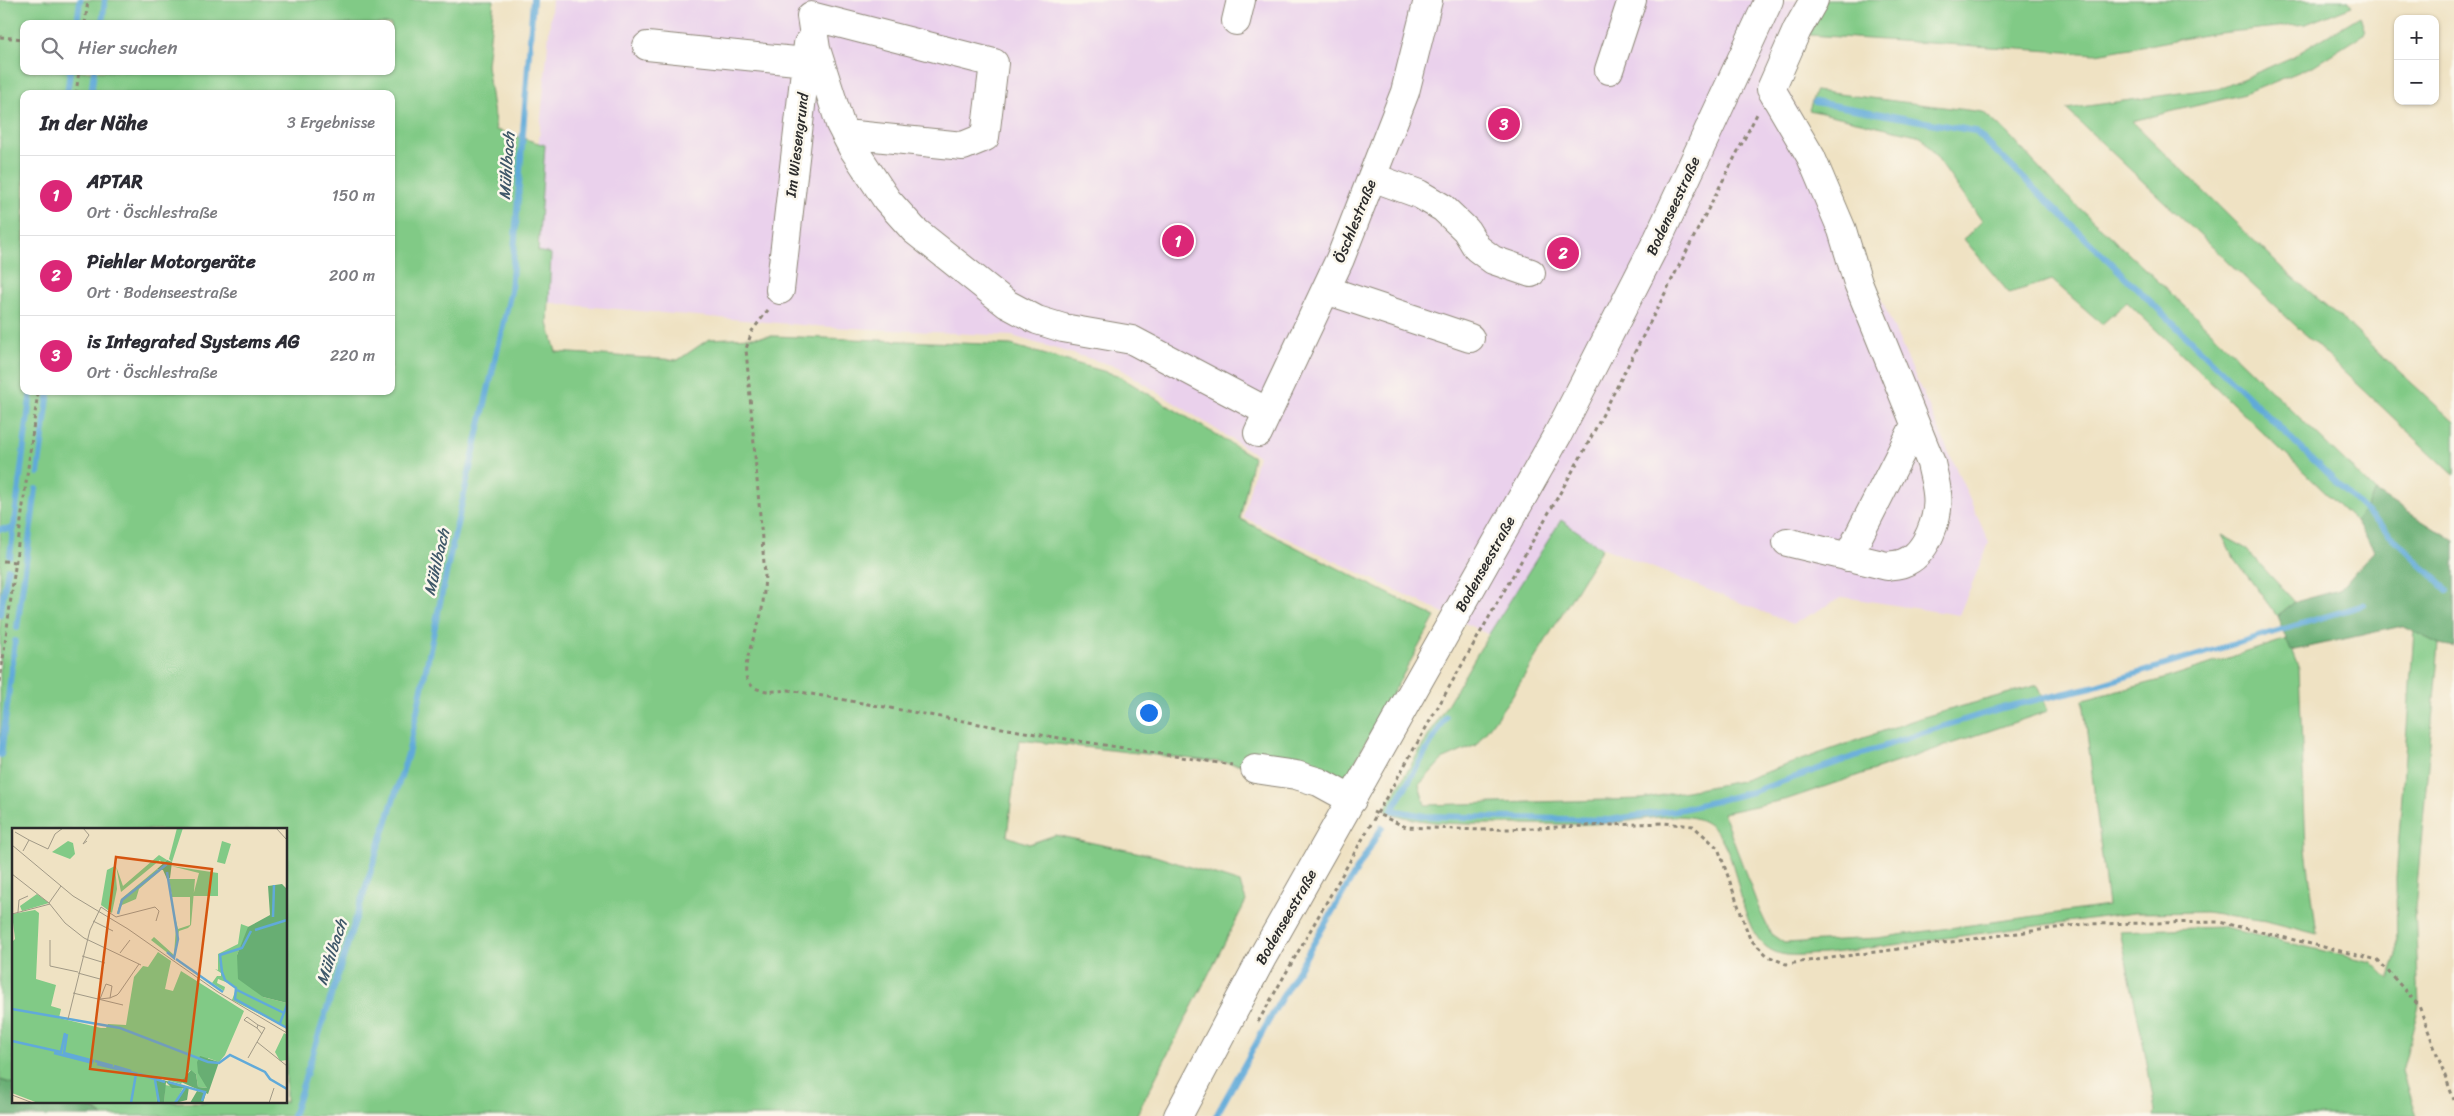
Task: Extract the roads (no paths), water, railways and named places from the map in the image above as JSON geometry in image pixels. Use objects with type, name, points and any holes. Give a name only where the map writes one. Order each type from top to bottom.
[{"type":"street","name":"Öschlestraße","points":[[845,134],[887,200],[914,230],[1008,304],[1037,320],[1063,328],[1132,340],[1263,423],[1340,259],[1372,177],[1405,92],[1428,0]]},
{"type":"street","points":[[1609,70],[1632,0]]},
{"type":"street","name":"Bodenseestraße","points":[[1178,1116],[1263,956],[1558,434],[1658,239],[1769,0]]},
{"type":"street","points":[[1786,542],[1887,566],[1904,563],[1919,550],[1931,531],[1937,513],[1937,494],[1931,462],[1858,283],[1842,230],[1811,157],[1771,89],[1797,30],[1814,0]]},
{"type":"street","points":[[812,8],[994,64],[984,137],[963,146],[845,134],[824,80],[816,49],[812,8]]},
{"type":"street","name":"Im Wiesengrund","points":[[780,290],[812,8]]},
{"type":"street","points":[[647,46],[806,62]]},
{"type":"street","points":[[1372,177],[1419,194],[1443,208],[1466,230],[1477,248],[1493,260],[1531,273]]},
{"type":"street","points":[[1326,290],[1470,338]]},
{"type":"street","points":[[1848,557],[1915,426]]},
{"type":"street","points":[[1255,769],[1296,775],[1319,782],[1352,800]]},
{"type":"waterway","points":[[78,20],[80,0]]},
{"type":"waterway","points":[[102,20],[105,0]]},
{"type":"waterway","name":"Mühlbach","points":[[293,1116],[408,754],[452,546],[511,291],[533,0]]},
{"type":"waterway","points":[[68,90],[69,75]]},
{"type":"waterway","points":[[92,90],[93,75]]},
{"type":"waterway","points":[[1815,102],[1975,131],[2447,590]]},
{"type":"waterway","points":[[10,556],[30,395]]},
{"type":"waterway","points":[[38,473],[48,395]]},
{"type":"waterway","points":[[17,628],[36,489]]},
{"type":"waterway","points":[[0,529],[13,529]]},
{"type":"waterway","points":[[0,614],[8,569]]},
{"type":"waterway","points":[[1446,717],[1392,810],[1425,816],[1609,820],[1683,809],[1752,792],[1925,732],[2002,708],[2092,687],[2364,605]]},
{"type":"waterway","points":[[1,755],[15,641]]},
{"type":"waterway","points":[[1216,1116],[1278,1004],[1382,827]]},
{"type":"place","name":"is Integrated Systems AG","points":[[1504,124]]},
{"type":"place","name":"APTAR","points":[[1178,241]]},
{"type":"place","name":"Piehler Motorgeräte","points":[[1563,253]]}]
